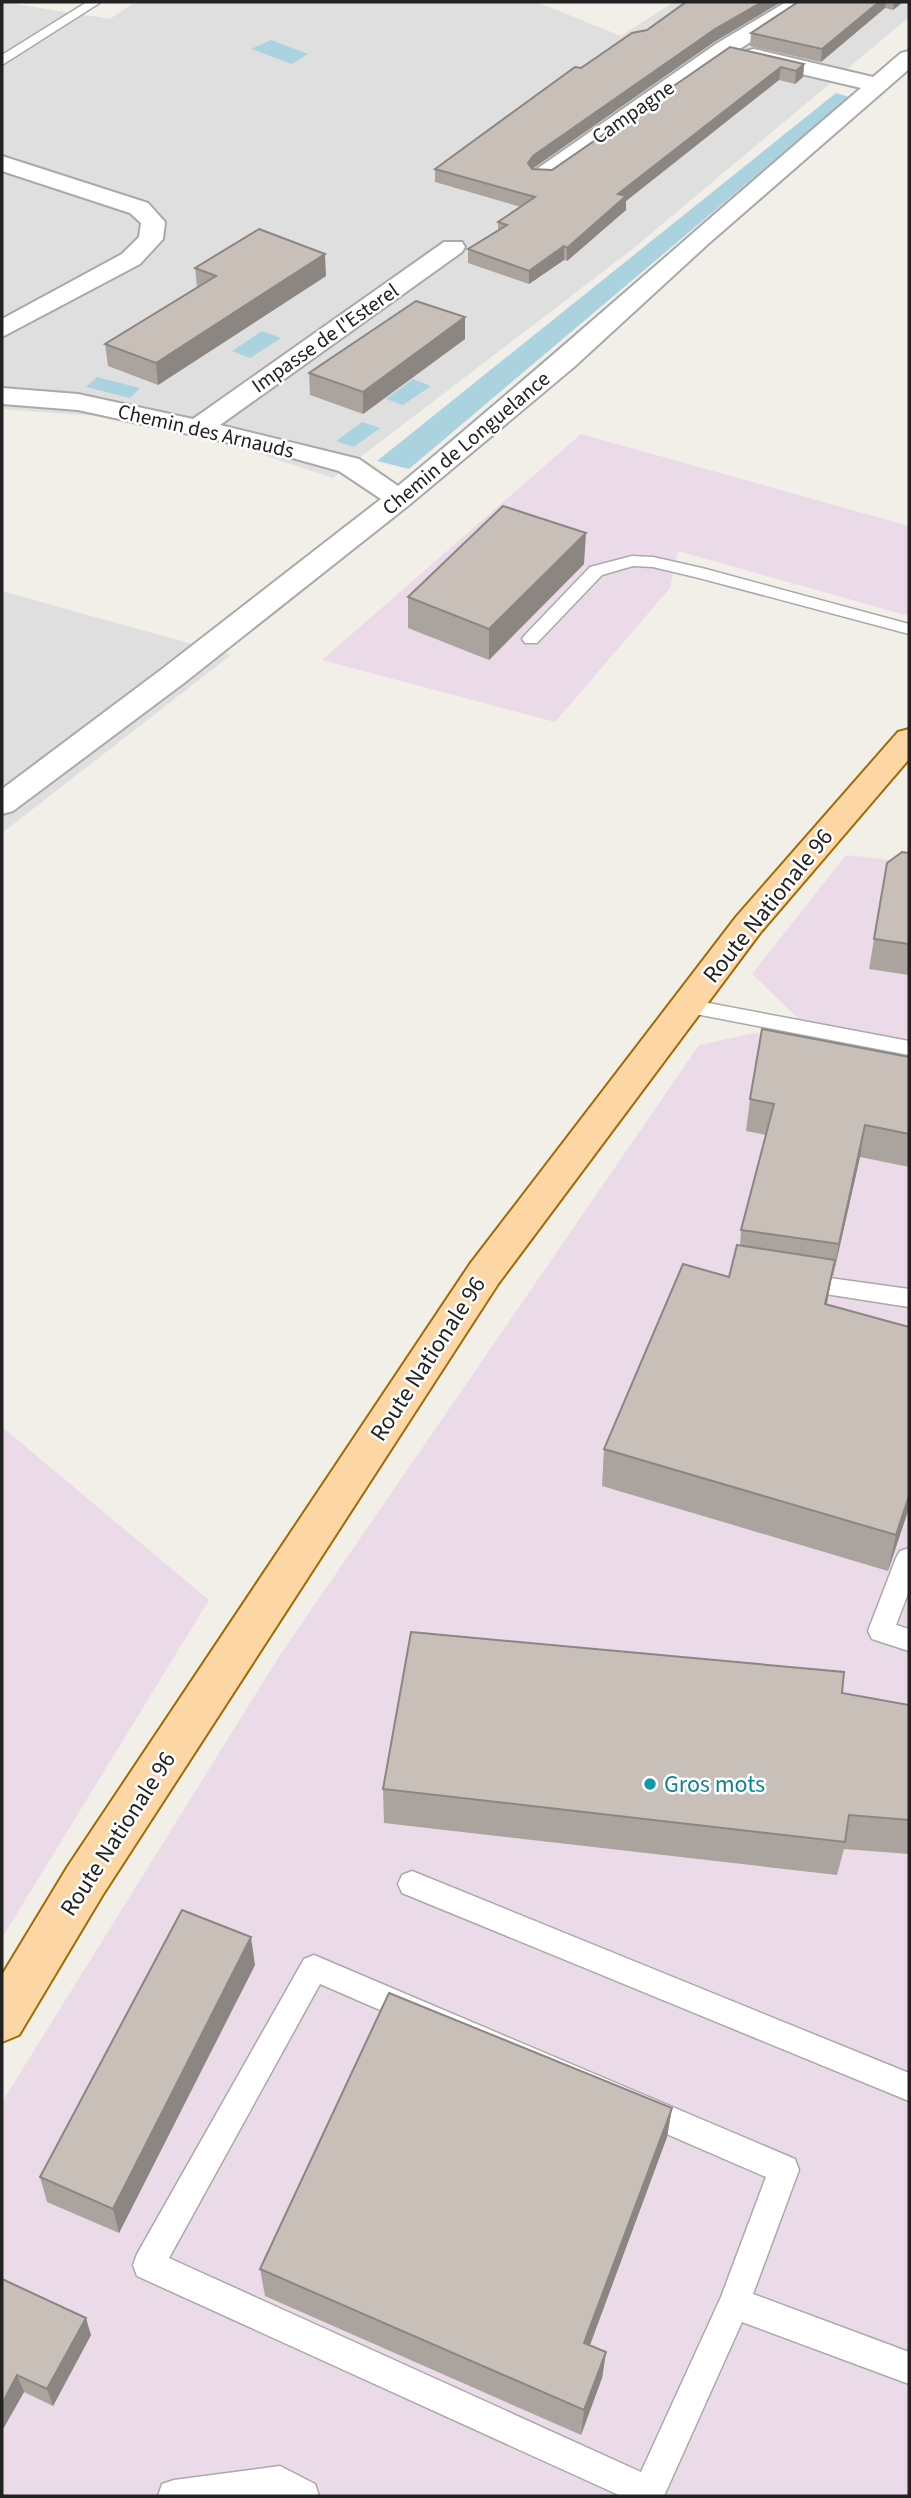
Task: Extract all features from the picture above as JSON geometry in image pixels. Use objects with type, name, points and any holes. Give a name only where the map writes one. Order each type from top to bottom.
[{"type":"main road","name":"Route Nationale 96","points":[[2,2019],[85,1881],[485,1274],[748,925],[909,739]]},
{"type":"street","name":"Campagne","points":[[542,176],[724,49],[801,2]]},
{"type":"street","points":[[724,49],[877,85]]},
{"type":"street","name":"Chemin de Longuelance","points":[[2,804],[173,676],[399,499],[565,361],[909,58]]},
{"type":"street","points":[[2,163],[139,208],[153,222],[151,239],[131,259],[2,329]]},
{"type":"street","name":"Impasse de l'Esterel","points":[[198,428],[453,247]]},
{"type":"street","name":"Chemin des Arnauds","points":[[2,396],[78,402],[276,445],[349,465],[399,499]]},
{"type":"lane","points":[[2,61],[95,2]]},
{"type":"lane","points":[[531,639],[596,571],[632,561],[653,562],[702,573],[909,629]]},
{"type":"lane","points":[[687,1006],[909,1048]]},
{"type":"lane","points":[[778,1280],[909,1298]]},
{"type":"lane","points":[[909,1559],[881,1631],[909,1640]]},
{"type":"lane","points":[[412,1884],[909,2087]]},
{"type":"lane","points":[[314,1968],[785,2170],[734,2303],[649,2492],[148,2265],[314,1968]]},
{"type":"lane","points":[[734,2303],[909,2368]]},
{"type":"lane","points":[[174,2496],[280,2482],[303,2496]]},
{"type":"shaded area","points":[[2,2],[110,19],[135,2],[537,2],[621,36],[674,2],[909,2],[909,17],[634,248],[333,478],[209,437],[94,416],[2,409]]},
{"type":"shaded area","points":[[581,434],[909,526],[909,616],[678,551],[670,588],[555,722],[322,660]]},
{"type":"shaded area","points":[[2,591],[231,655],[2,833]]},
{"type":"shaded area","points":[[846,855],[909,862],[909,2496],[2,2496],[2,2102],[280,1655],[699,1045],[754,1033],[787,1036],[797,1017],[752,974]]},
{"type":"shaded area","points":[[2,1427],[209,1600],[2,1938]]},
{"type":"water","points":[[271,40],[308,54],[292,64],[251,49]]},
{"type":"water","points":[[836,93],[849,97],[409,469],[377,461]]},
{"type":"water","points":[[262,331],[281,338],[250,358],[232,351]]},
{"type":"water","points":[[97,377],[140,388],[130,398],[86,387]]},
{"type":"water","points":[[413,379],[431,386],[403,405],[386,399]]},
{"type":"water","points":[[362,422],[380,428],[354,447],[336,441]]},
{"type":"building","points":[[686,2],[762,2],[715,29],[533,156],[528,163],[532,169],[552,170],[730,47],[804,64],[796,71],[781,67],[618,194],[626,196],[567,248],[564,246],[529,271],[468,249],[507,225],[498,222],[535,197],[435,169],[575,67],[581,68],[632,33],[647,30]]},
{"type":"building","points":[[798,2],[879,2],[822,49],[751,33]]},
{"type":"building","points":[[259,229],[325,254],[156,363],[105,344],[216,276],[195,268]]},
{"type":"building","points":[[416,301],[465,317],[363,392],[309,373]]},
{"type":"building","points":[[503,506],[586,533],[489,629],[408,597]]},
{"type":"building","points":[[902,852],[909,853],[909,944],[874,939],[887,863]]},
{"type":"building","points":[[762,1029],[909,1057],[909,1134],[865,1125],[839,1244],[741,1230],[774,1104],[750,1099]]},
{"type":"building","points":[[737,1245],[835,1260],[825,1304],[909,1327],[909,1496],[896,1535],[604,1449],[683,1264],[729,1277]]},
{"type":"building","name":"Gros mots","points":[[411,1632],[844,1672],[842,1693],[909,1705],[909,1820],[849,1815],[845,1842],[383,1789]]},
{"type":"building","points":[[182,1910],[251,1937],[113,2209],[40,2177]]},
{"type":"building","points":[[389,1993],[672,2108],[584,2343],[606,2352],[584,2410],[260,2269]]},
{"type":"building","points":[[2,2279],[86,2318],[47,2389],[17,2375],[2,2404]]},
{"type":"place","name":"Gros mots","points":[[650,1784]]}]
